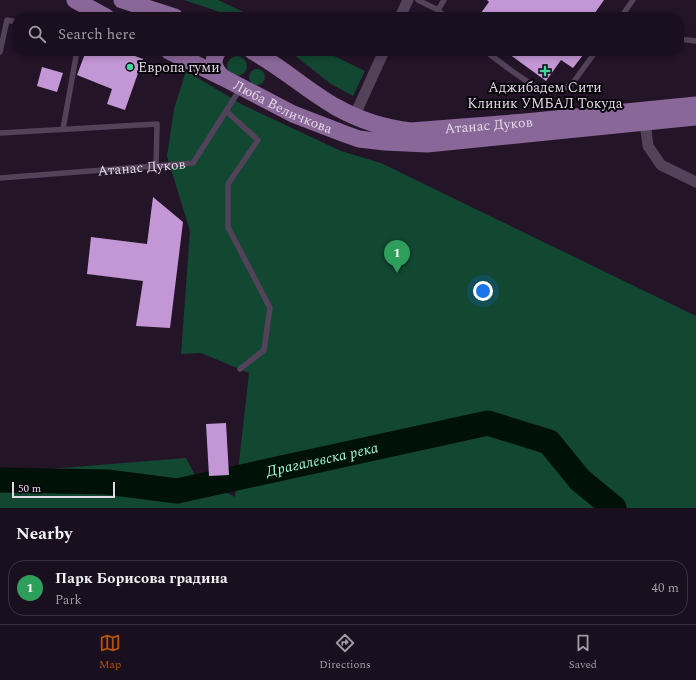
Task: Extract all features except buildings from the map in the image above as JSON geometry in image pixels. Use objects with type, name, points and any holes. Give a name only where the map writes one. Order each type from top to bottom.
[{"type":"main road","points":[[122,0],[159,12]]},
{"type":"main road","points":[[82,7],[94,12]]},
{"type":"main road","name":"Люба Величкова","points":[[180,56],[293,114],[359,139],[402,144]]},
{"type":"main road","points":[[216,56],[214,64],[215,68],[222,77]]},
{"type":"main road","name":"Люба Величкова","points":[[261,56],[335,107],[354,117]]},
{"type":"main road","points":[[293,114],[305,114],[312,109],[314,102],[313,95],[309,89]]},
{"type":"main road","name":"Атанас Дуков","points":[[354,117],[385,127],[411,131],[525,122],[696,105]]},
{"type":"main road","name":"Атанас Дуков","points":[[402,144],[427,144],[696,117]]},
{"type":"street","points":[[402,12],[408,0]]},
{"type":"street","points":[[354,117],[382,56]]},
{"type":"street","points":[[645,122],[648,146],[661,165],[696,182]]},
{"type":"lane","points":[[418,0],[438,10],[444,0]]},
{"type":"lane","points":[[625,12],[633,0]]},
{"type":"lane","points":[[0,52],[7,20],[12,21]]},
{"type":"lane","points":[[684,40],[696,41]]},
{"type":"lane","points":[[63,129],[76,56]]},
{"type":"lane","points":[[492,56],[537,87],[548,91],[567,88],[572,84],[592,56]]},
{"type":"lane","name":"Атанас Дуков","points":[[0,178],[193,163],[242,87]]},
{"type":"lane","points":[[226,111],[258,140],[228,184],[228,227],[270,308],[264,350],[240,369]]},
{"type":"lane","points":[[0,133],[157,124],[156,166]]},
{"type":"green space","points":[[184,0],[218,0],[243,12],[218,12]]},
{"type":"green space","points":[[237,56],[244,59],[247,66],[244,73],[237,76],[230,73],[227,66],[230,59]]},
{"type":"green space","points":[[295,56],[334,56],[365,71],[353,96],[331,84]]},
{"type":"green space","points":[[257,69],[264,74],[265,77],[260,84],[257,85],[250,80],[249,77],[254,70]]},
{"type":"green space","points":[[186,71],[243,105],[341,151],[381,163],[696,316],[696,508],[0,508],[0,473],[186,458],[196,477],[235,497],[249,373],[201,353],[181,354],[190,231],[167,156],[174,109]]},
{"type":"waterway","name":"Драгалевска река","points":[[0,480],[107,482],[177,491],[488,423],[549,442],[580,480],[614,508]]},
{"type":"place","name":"Европа гуми","points":[[130,67]]},
{"type":"place","name":"Аджибадем Сити Клиник УМБАЛ Токуда","points":[[545,71]]},
{"type":"place","name":"Парк Борисова градина","points":[[397,273]]}]
